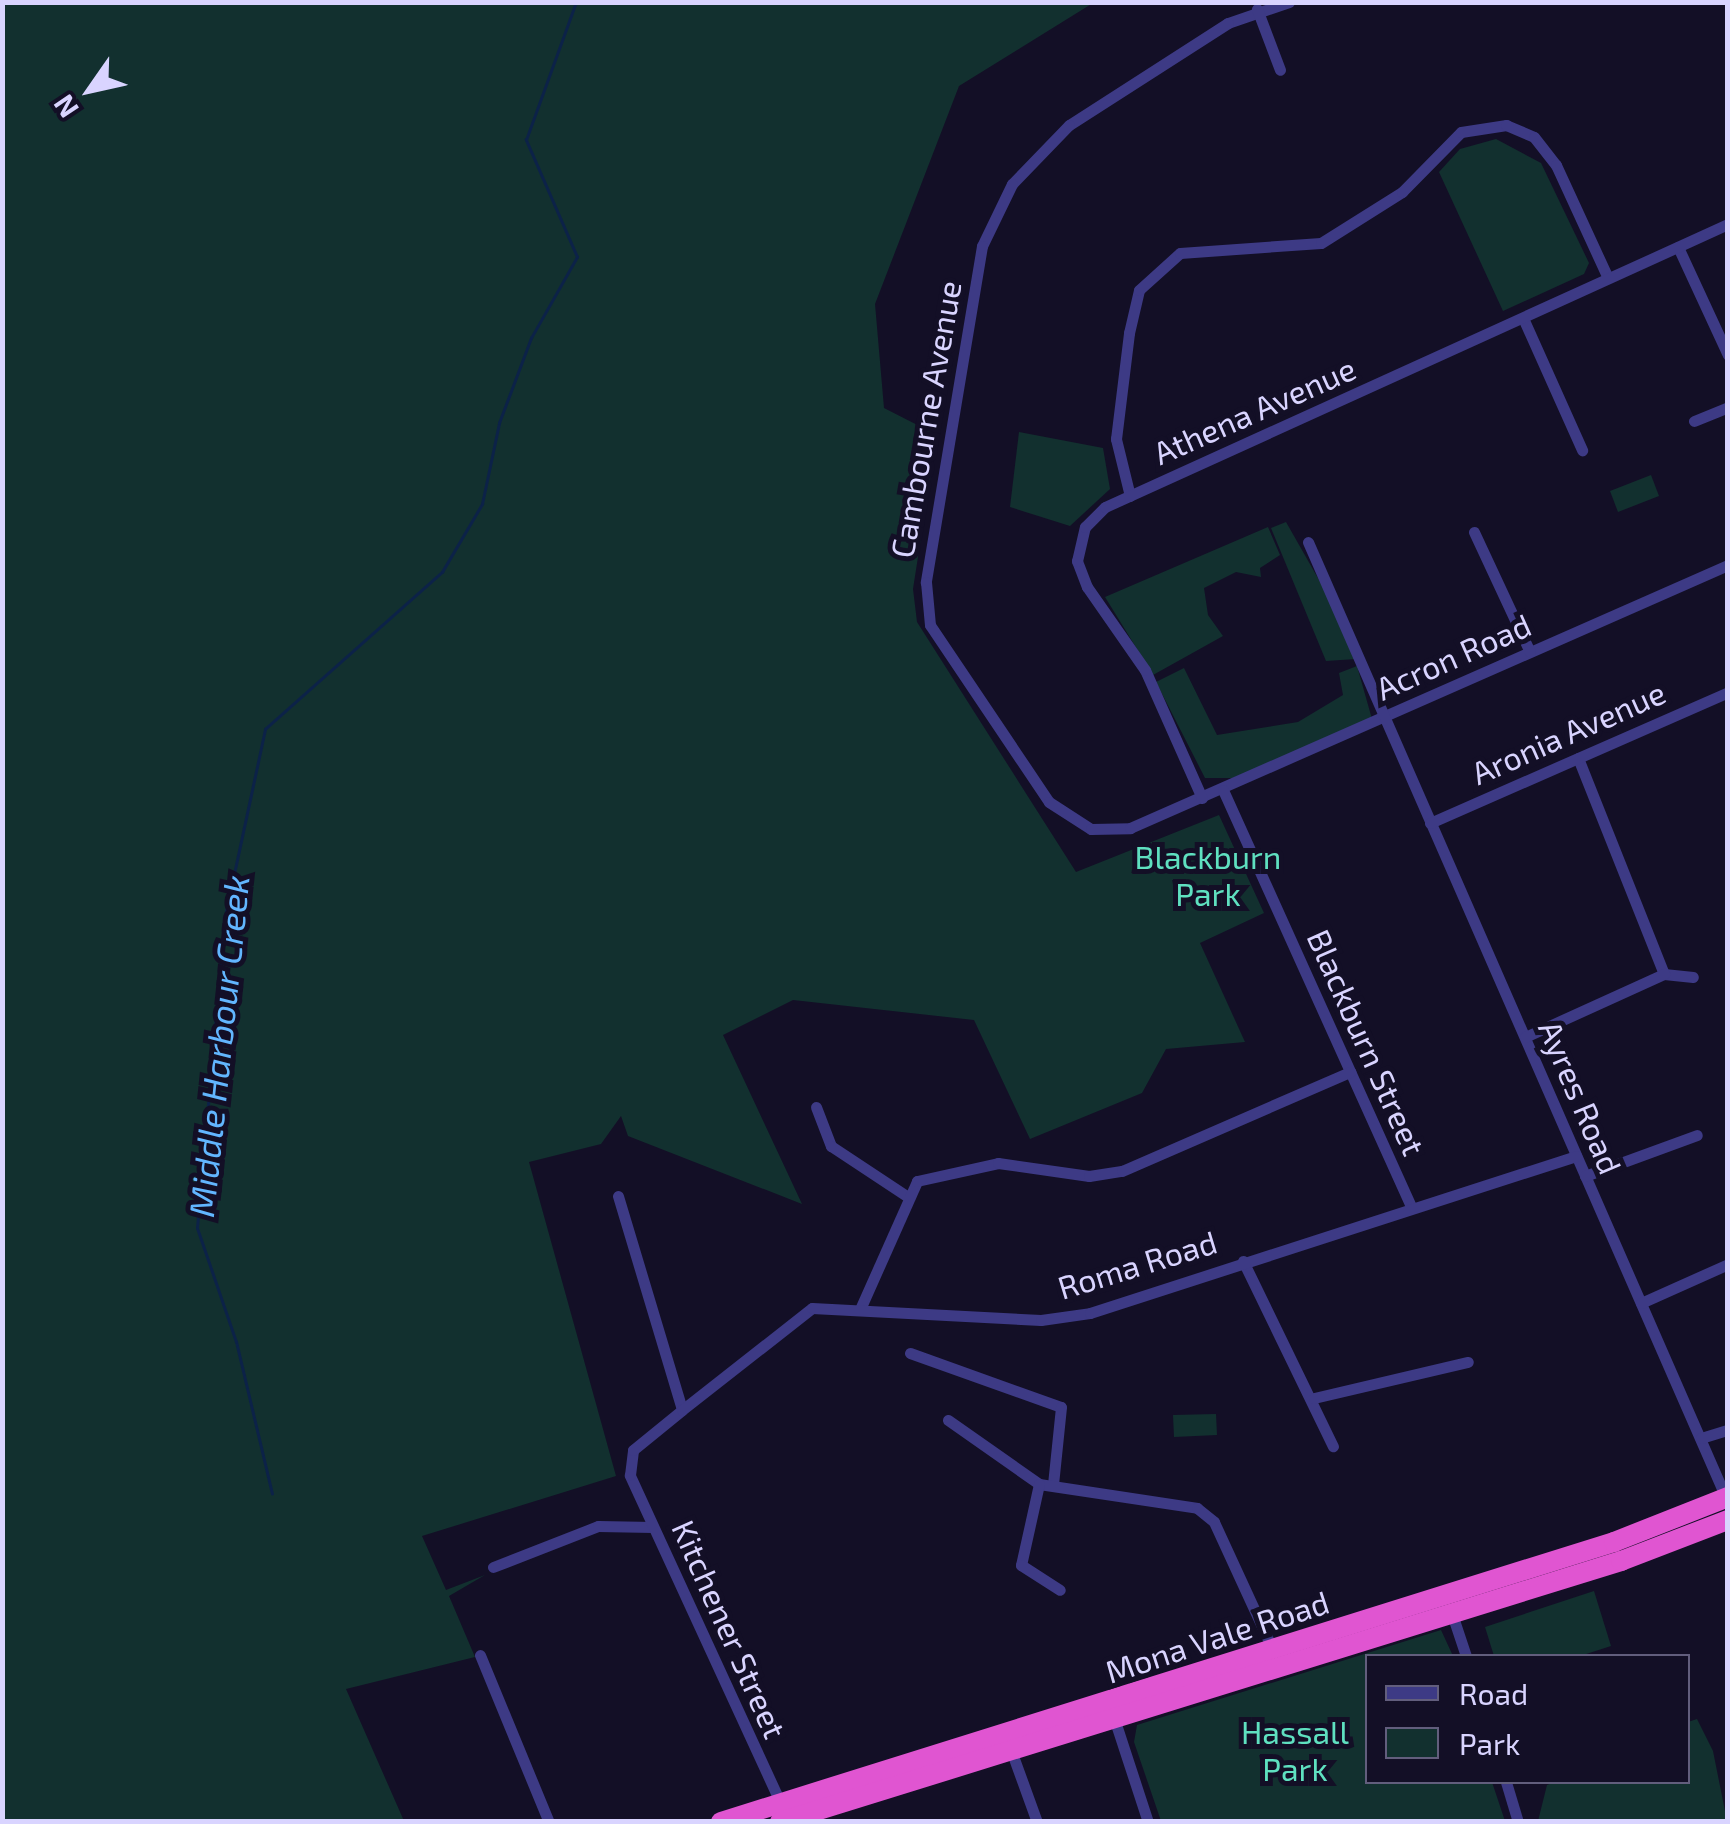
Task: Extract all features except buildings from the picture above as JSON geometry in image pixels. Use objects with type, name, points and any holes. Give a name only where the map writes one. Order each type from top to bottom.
[{"type":"highway","name":"Mona Vale Road","points":[[785,1816],[1277,1658],[1614,1542],[1727,1498]]},
{"type":"highway","name":"Mona Vale Road","points":[[1277,1658],[1452,1614],[1728,1520]]},
{"type":"highway","name":"Mona Vale Road","points":[[721,1822],[785,1816],[1012,1754],[1112,1711]]},
{"type":"street","name":"Cambourne Avenue","points":[[1202,798],[1130,828],[1074,823],[1049,802],[930,625],[926,582],[982,246],[1012,184],[1069,125],[1257,8],[1288,2]]},
{"type":"street","points":[[1257,8],[1280,70]]},
{"type":"street","points":[[1130,496],[1116,439],[1128,333],[1139,290],[1180,253],[1322,243],[1402,192],[1461,132],[1506,125],[1534,137],[1556,165],[1608,278]]},
{"type":"street","name":"Athena Avenue","points":[[1202,798],[1145,670],[1077,562],[1084,527],[1130,496],[1728,224]]},
{"type":"street","points":[[1678,247],[1728,355]]},
{"type":"street","points":[[1523,318],[1582,450]]},
{"type":"street","points":[[1694,421],[1728,406]]},
{"type":"street","points":[[1474,532],[1530,652]]},
{"type":"street","name":"Ayres Road","points":[[1308,542],[1727,1498]]},
{"type":"street","name":"Acron Road","points":[[1202,798],[1728,565]]},
{"type":"street","name":"Aronia Avenue","points":[[1430,823],[1726,697]]},
{"type":"street","points":[[1578,758],[1664,974]]},
{"type":"street","name":"Blackburn Street","points":[[1223,790],[1411,1207]]},
{"type":"street","points":[[1525,1036],[1664,974],[1693,977]]},
{"type":"street","points":[[861,1307],[917,1181],[998,1162],[1090,1176],[1122,1171],[1350,1072]]},
{"type":"street","points":[[816,1107],[831,1146],[908,1197]]},
{"type":"street","points":[[1584,1176],[1697,1134]]},
{"type":"street","name":"Roma Road","points":[[630,1456],[812,1308],[861,1307],[1041,1320],[1090,1314],[1243,1261],[1576,1156]]},
{"type":"street","points":[[618,1196],[682,1410]]},
{"type":"street","points":[[1243,1261],[1314,1398],[1333,1446]]},
{"type":"street","points":[[1641,1303],[1728,1264]]},
{"type":"street","points":[[910,1353],[1062,1406],[1046,1484],[1021,1566],[1060,1590]]},
{"type":"street","points":[[1314,1398],[1468,1362]]},
{"type":"street","points":[[948,1420],[1046,1484],[1197,1508],[1214,1522],[1277,1658]]},
{"type":"street","points":[[1700,1438],[1728,1430]]},
{"type":"street","name":"Kitchener Street","points":[[630,1456],[654,1527],[785,1816]]},
{"type":"street","points":[[493,1567],[598,1526],[654,1527]]},
{"type":"street","points":[[1452,1614],[1465,1654]]},
{"type":"street","points":[[480,1655],[548,1822]]},
{"type":"street","points":[[1112,1711],[1148,1822]]},
{"type":"street","points":[[1012,1754],[1037,1822]]},
{"type":"street","points":[[1507,1784],[1518,1822]]},
{"type":"green space","name":"Blackburn Park","points":[[3,3],[1093,3],[959,86],[875,304],[884,408],[937,435],[913,589],[917,622],[1076,872],[1219,815],[1264,913],[1200,943],[1245,1042],[1166,1049],[1142,1093],[1030,1139],[974,1020],[793,1000],[723,1035],[802,1204],[628,1136],[621,1116],[601,1144],[529,1162],[616,1476],[422,1536],[446,1590],[485,1575],[449,1596],[475,1657],[346,1689],[404,1821],[3,1822]]},
{"type":"green space","points":[[1496,139],[1541,163],[1589,263],[1584,274],[1503,311],[1439,172],[1460,149]]},
{"type":"green space","points":[[1019,432],[1103,448],[1110,489],[1070,526],[1010,507]]},
{"type":"green space","points":[[1651,475],[1659,496],[1618,512],[1610,491]]},
{"type":"green space","points":[[1286,522],[1323,587],[1356,659],[1326,661],[1271,528]]},
{"type":"green space","points":[[1268,527],[1280,555],[1260,568],[1261,577],[1236,572],[1204,588],[1208,615],[1223,636],[1153,675],[1105,597]]},
{"type":"green space","points":[[1357,666],[1372,719],[1233,778],[1205,778],[1156,682],[1184,668],[1217,735],[1298,722],[1343,695],[1339,673]]},
{"type":"green space","points":[[1216,1414],[1217,1435],[1174,1437],[1173,1415]]},
{"type":"green space","points":[[1594,1591],[1611,1646],[1586,1654],[1493,1654],[1485,1627]]},
{"type":"green space","name":"Hassall Park","points":[[1441,1630],[1452,1654],[1365,1654],[1365,1784],[1493,1784],[1505,1821],[1161,1821],[1134,1742],[1137,1725]]},
{"type":"green space","points":[[1697,1719],[1713,1751],[1727,1821],[1538,1821],[1550,1784],[1690,1784],[1690,1721]]},
{"type":"waterway","name":"Middle Harbour Creek","points":[[272,1494],[236,1342],[197,1228],[225,916],[265,729],[442,572],[482,504],[499,423],[531,338],[577,257],[526,140],[576,2]]}]
